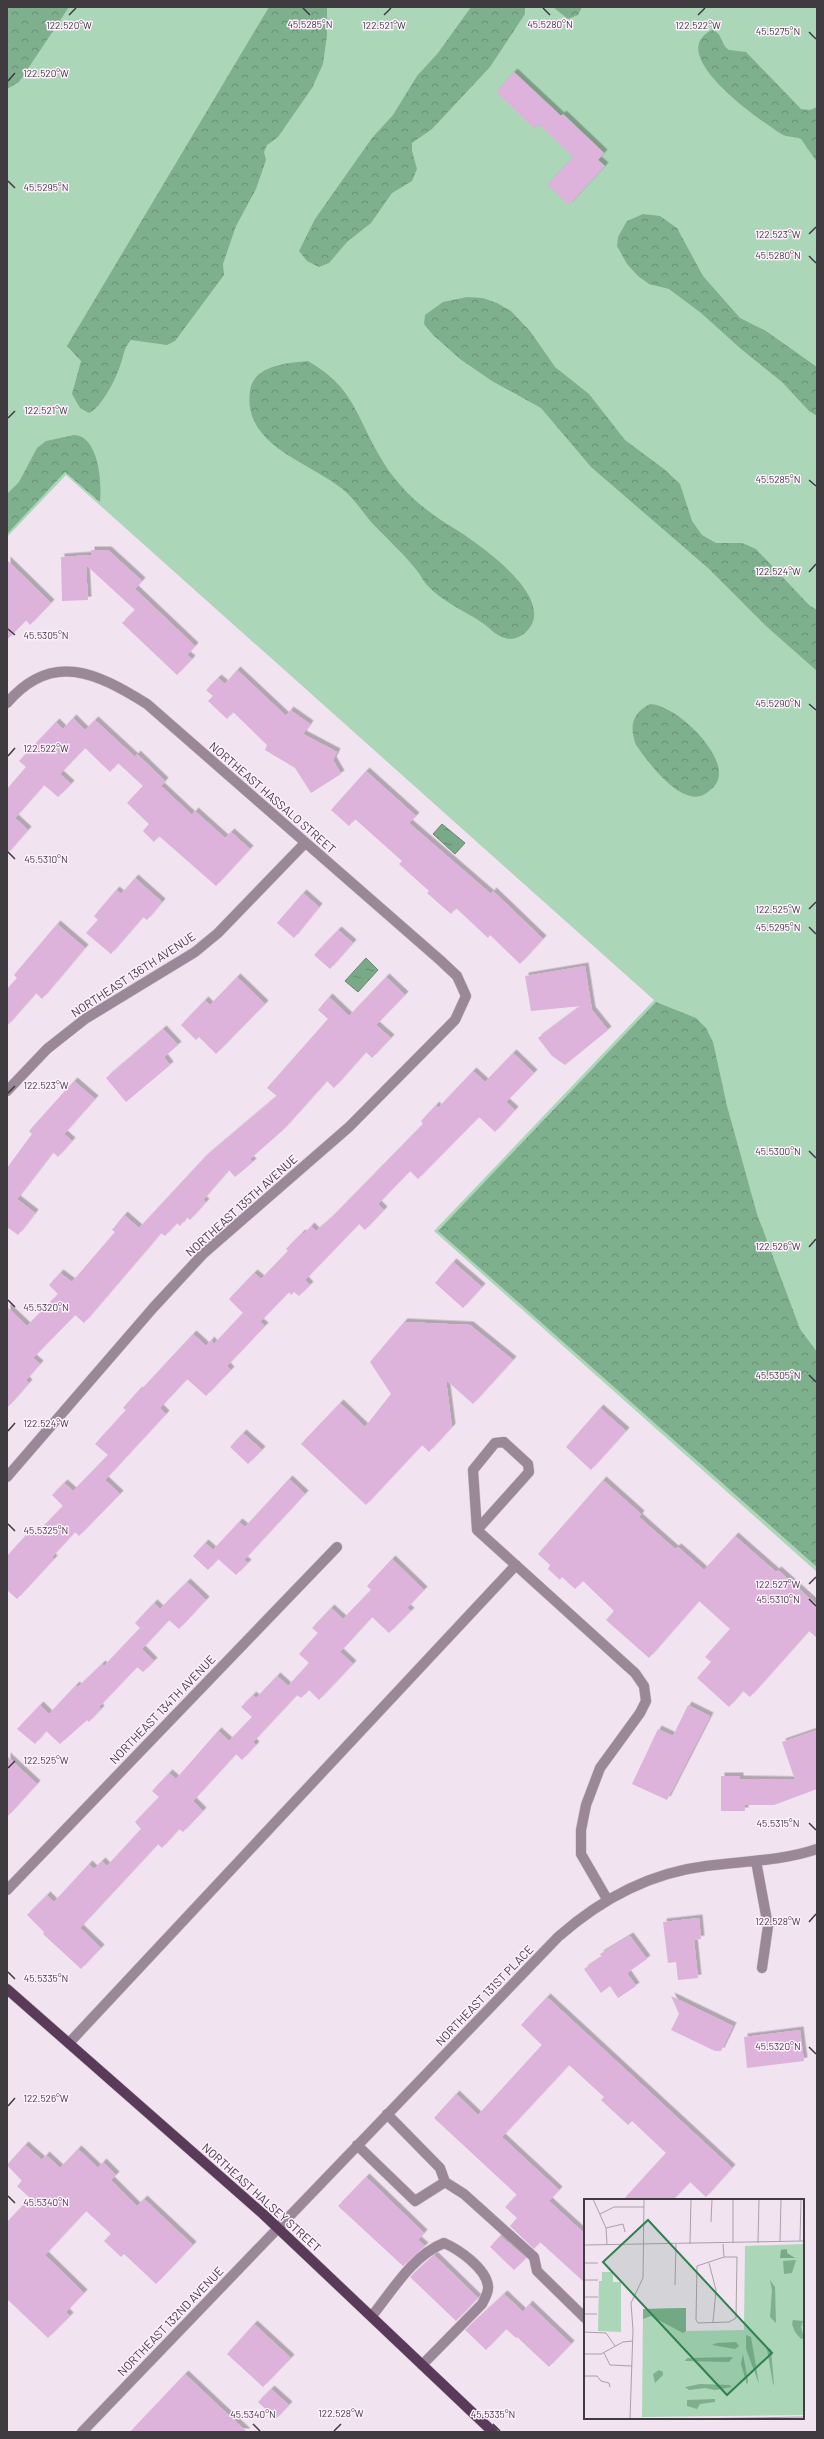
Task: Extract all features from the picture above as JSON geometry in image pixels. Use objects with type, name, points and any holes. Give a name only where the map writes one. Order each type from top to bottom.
[{"type":"main road","name":"NORTHEAST HALSEY STREET","points":[[7,1989],[278,2228],[493,2432]]},
{"type":"street","name":"NORTHEAST HASSALO STREET","points":[[7,703],[15,694],[34,680],[46,674],[68,670],[85,672],[113,683],[147,704],[457,976],[466,996]]},
{"type":"street","name":"NORTHEAST 136TH AVENUE","points":[[7,1091],[47,1049],[85,1019],[195,952],[218,933],[305,843]]},
{"type":"street","name":"NORTHEAST 135TH AVENUE","points":[[7,1477],[153,1308],[204,1254],[349,1126],[455,1020],[466,996]]},
{"type":"street","points":[[477,1530],[529,1472],[528,1464],[504,1442],[495,1443],[473,1470],[477,1530],[635,1673],[644,1686],[646,1701],[600,1768],[588,1798],[583,1819],[581,1854],[607,1899]]},
{"type":"street","name":"NORTHEAST 134TH AVENUE","points":[[7,1890],[337,1547]]},
{"type":"street","points":[[69,2043],[516,1565]]},
{"type":"street","name":"NORTHEAST 131ST PLACE","points":[[278,2228],[558,1937],[582,1916],[607,1899],[640,1883],[677,1870],[756,1861],[817,1849]]},
{"type":"street","points":[[756,1861],[768,1926],[762,1968]]},
{"type":"street","points":[[387,2114],[440,2168],[445,2182],[464,2194],[534,2257],[537,2271],[584,2317]]},
{"type":"street","points":[[357,2145],[415,2201],[445,2182]]},
{"type":"street","name":"NORTHEAST 132ND AVENUE","points":[[82,2432],[278,2228]]},
{"type":"street","points":[[372,2316],[414,2264],[431,2248],[444,2243],[459,2250],[479,2268],[488,2285],[487,2294],[482,2304],[422,2365]]},
{"type":"shaded area","points":[[7,7],[817,7],[817,1572],[434,1231],[654,1000],[66,475],[7,537]]},
{"type":"green space","points":[[9,7],[69,7],[19,82],[7,89],[7,10]]},
{"type":"green space","points":[[269,7],[327,7],[327,35],[323,64],[312,88],[278,137],[267,145],[264,152],[266,160],[256,189],[236,226],[223,264],[224,275],[175,341],[167,345],[131,340],[128,343],[112,385],[94,410],[89,413],[80,408],[72,394],[81,361],[67,346]]},
{"type":"green space","points":[[471,7],[525,7],[525,14],[490,67],[432,129],[412,143],[412,151],[417,169],[412,181],[392,193],[371,223],[347,242],[329,263],[319,267],[307,261],[299,251],[315,219],[372,138],[393,115],[417,76],[438,53]]},
{"type":"green space","points":[[553,7],[582,7],[578,15],[568,19]]},
{"type":"green space","points":[[712,30],[716,31],[726,48],[729,50],[746,52],[801,109],[810,110],[817,107],[817,162],[801,139],[784,135],[758,118],[730,95],[704,66],[699,52],[700,40]]},
{"type":"green space","points":[[643,214],[660,216],[677,228],[703,276],[740,318],[766,331],[817,367],[817,416],[809,411],[782,382],[741,349],[701,313],[669,289],[649,284],[638,276],[627,264],[617,246],[618,237],[627,221]]},
{"type":"green space","points":[[467,297],[483,298],[497,303],[511,311],[530,331],[555,367],[589,394],[625,440],[664,469],[680,484],[692,521],[702,535],[716,543],[742,543],[756,549],[809,605],[817,610],[817,671],[766,626],[708,568],[591,467],[541,408],[492,381],[460,359],[433,335],[424,324],[425,315],[443,302]]},
{"type":"green space","points":[[308,361],[335,381],[344,391],[358,414],[379,455],[393,477],[402,487],[430,513],[463,534],[494,557],[523,587],[532,603],[534,618],[525,633],[514,638],[508,639],[502,637],[438,595],[426,584],[409,561],[371,522],[347,493],[333,482],[284,452],[269,440],[257,427],[251,411],[250,391],[253,382],[264,371],[273,367]]},
{"type":"green space","points":[[74,435],[82,437],[89,443],[94,452],[99,473],[100,502],[65,472],[7,534],[7,494],[19,482],[37,448],[46,441]]},
{"type":"green space","points":[[650,704],[660,706],[683,720],[704,741],[712,752],[717,764],[719,777],[716,784],[708,792],[699,796],[688,795],[678,790],[658,773],[636,745],[633,732],[634,721],[639,712]]},
{"type":"green space","points":[[656,1002],[696,1018],[706,1028],[713,1042],[727,1106],[757,1214],[800,1329],[817,1352],[817,1567],[438,1231]]},
{"type":"water","points":[[442,824],[465,843],[455,854],[433,834]]},
{"type":"water","points":[[366,958],[378,970],[358,992],[345,981]]},
{"type":"building","points":[[514,72],[561,116],[563,114],[604,153],[598,160],[605,166],[569,205],[547,185],[573,157],[539,124],[535,129],[496,92]]},
{"type":"building","points":[[91,550],[108,550],[142,581],[135,589],[195,646],[187,655],[192,659],[177,675],[122,623],[135,610],[86,565],[88,600],[62,601],[61,557],[91,555]]},
{"type":"building","points":[[7,560],[51,603],[30,625],[26,620],[7,640]]},
{"type":"building","points":[[237,670],[286,716],[290,710],[310,724],[303,734],[337,752],[333,760],[341,774],[311,793],[295,768],[265,750],[267,745],[233,712],[227,719],[208,701],[213,696],[206,690],[218,678],[225,684]]},
{"type":"building","points":[[73,718],[85,730],[95,720],[135,757],[137,754],[165,781],[161,786],[192,815],[195,811],[225,838],[231,832],[250,849],[216,886],[159,836],[154,842],[143,831],[149,824],[127,803],[143,786],[118,763],[110,772],[85,748],[60,774],[71,784],[58,797],[44,785],[15,818],[28,830],[7,854],[7,789],[26,767],[19,761],[56,722],[63,729]]},
{"type":"building","points":[[366,771],[416,816],[409,823],[491,894],[493,891],[543,939],[520,964],[490,935],[488,938],[456,908],[451,914],[427,893],[429,891],[399,864],[402,861],[355,819],[349,826],[331,810]]},
{"type":"building","points":[[135,878],[162,902],[147,920],[143,917],[111,954],[86,933],[98,920],[94,916],[116,890],[121,894]]},
{"type":"building","points":[[303,893],[319,907],[294,938],[277,923]]},
{"type":"building","points":[[57,924],[85,948],[42,999],[36,993],[7,1026],[7,989],[17,978],[14,975]]},
{"type":"building","points":[[338,930],[353,943],[330,969],[314,955]]},
{"type":"building","points":[[585,966],[592,1010],[608,1030],[565,1065],[552,1056],[538,1038],[581,1006],[531,1011],[525,976]]},
{"type":"building","points":[[237,977],[265,1004],[216,1054],[199,1037],[196,1040],[181,1025],[205,1000],[210,1005]]},
{"type":"building","points":[[386,977],[405,995],[376,1025],[391,1038],[372,1058],[366,1052],[334,1088],[327,1081],[283,1130],[250,1159],[253,1162],[235,1177],[229,1170],[203,1200],[206,1202],[190,1220],[187,1217],[180,1226],[177,1223],[165,1236],[161,1233],[84,1323],[75,1315],[33,1358],[40,1364],[26,1380],[29,1383],[7,1408],[7,1307],[27,1326],[58,1294],[49,1285],[60,1273],[72,1282],[115,1232],[112,1230],[124,1215],[139,1228],[205,1157],[277,1096],[267,1088],[328,1019],[318,1010],[329,997],[349,1016]]},
{"type":"building","points":[[163,1029],[178,1045],[164,1057],[170,1065],[126,1102],[106,1078]]},
{"type":"building","points":[[513,1053],[534,1073],[506,1102],[515,1110],[495,1132],[479,1117],[418,1179],[410,1171],[378,1204],[384,1210],[365,1230],[359,1224],[305,1280],[310,1285],[299,1296],[294,1292],[291,1295],[289,1292],[260,1322],[265,1326],[227,1366],[231,1370],[206,1396],[187,1379],[160,1408],[166,1414],[105,1480],[120,1494],[79,1536],[75,1532],[52,1557],[54,1559],[17,1599],[7,1590],[7,1556],[29,1532],[33,1537],[63,1506],[52,1495],[64,1483],[73,1491],[108,1455],[95,1444],[126,1410],[123,1408],[139,1390],[140,1391],[193,1334],[206,1346],[211,1340],[214,1344],[243,1313],[229,1299],[254,1273],[261,1279],[288,1251],[286,1249],[302,1233],[304,1234],[311,1226],[316,1231],[330,1219],[423,1124],[421,1121],[436,1105],[438,1108],[473,1071],[485,1082]]},
{"type":"building","points":[[74,1081],[95,1099],[64,1134],[72,1141],[58,1157],[53,1152],[17,1199],[35,1213],[18,1235],[7,1227],[7,1168],[32,1134],[29,1131]]},
{"type":"building","points":[[453,1262],[482,1287],[463,1308],[435,1283]]},
{"type":"building","points":[[404,1322],[470,1325],[513,1360],[473,1404],[446,1380],[452,1427],[429,1452],[422,1445],[366,1505],[301,1444],[340,1403],[365,1427],[391,1394],[370,1362]]},
{"type":"building","points":[[600,1408],[626,1431],[591,1470],[566,1447]]},
{"type":"building","points":[[243,1433],[262,1450],[248,1464],[230,1447]]},
{"type":"building","points":[[289,1479],[305,1494],[244,1560],[248,1563],[236,1575],[218,1559],[208,1570],[193,1556],[205,1543],[213,1550],[239,1522],[245,1527]]},
{"type":"building","points":[[603,1480],[641,1514],[639,1517],[675,1549],[678,1547],[704,1570],[735,1536],[776,1572],[778,1570],[817,1605],[817,1638],[809,1631],[750,1697],[743,1691],[729,1707],[697,1678],[711,1662],[705,1657],[730,1629],[699,1601],[649,1658],[606,1620],[614,1611],[583,1581],[575,1589],[562,1577],[560,1580],[548,1569],[550,1565],[538,1554]]},
{"type":"building","points":[[392,1559],[424,1590],[407,1608],[411,1611],[389,1633],[372,1617],[340,1652],[353,1664],[319,1700],[309,1690],[301,1698],[297,1695],[253,1742],[256,1745],[242,1760],[236,1754],[193,1801],[203,1811],[183,1832],[179,1829],[162,1848],[158,1844],[80,1928],[101,1948],[81,1969],[43,1934],[44,1932],[27,1915],[47,1895],[54,1902],[89,1864],[94,1869],[102,1861],[107,1866],[141,1829],[135,1822],[159,1797],[152,1791],[169,1773],[176,1779],[218,1731],[229,1741],[252,1717],[241,1707],[253,1695],[256,1698],[277,1676],[288,1686],[309,1663],[299,1654],[318,1633],[312,1628],[331,1608],[343,1619],[371,1590],[367,1586]]},
{"type":"building","points":[[187,1582],[206,1600],[179,1629],[169,1620],[142,1649],[154,1661],[143,1672],[137,1667],[99,1707],[101,1709],[89,1722],[87,1720],[60,1744],[46,1731],[35,1744],[17,1729],[40,1705],[49,1714],[76,1685],[78,1687],[102,1664],[104,1666],[140,1628],[135,1623],[154,1603],[160,1609]]},
{"type":"building","points":[[688,1705],[710,1716],[667,1800],[632,1784],[658,1729],[673,1736]]},
{"type":"building","points":[[817,1730],[817,1789],[774,1805],[745,1805],[745,1811],[721,1811],[721,1776],[740,1776],[740,1779],[795,1780],[782,1742]]},
{"type":"building","points":[[7,1756],[37,1784],[7,1817]]},
{"type":"building","points":[[699,1918],[701,1939],[694,1940],[698,1978],[678,1980],[676,1962],[668,1963],[663,1922]]},
{"type":"building","points":[[630,1936],[647,1959],[627,1973],[636,1986],[618,1998],[610,1986],[601,1993],[584,1969],[602,1957],[600,1954]]},
{"type":"building","points":[[671,1996],[733,2026],[721,2051],[715,2051],[671,2030],[679,2014]]},
{"type":"building","points":[[547,1997],[732,2168],[706,2197],[690,2182],[674,2199],[624,2199],[666,2153],[632,2121],[628,2125],[601,2100],[604,2097],[569,2065],[502,2137],[559,2190],[549,2201],[584,2233],[584,2282],[540,2242],[534,2249],[510,2226],[517,2218],[505,2207],[517,2195],[434,2118],[456,2094],[478,2115],[542,2045],[521,2025]]},
{"type":"building","points":[[800,2030],[804,2061],[747,2068],[744,2037]]},
{"type":"building","points":[[25,2145],[42,2160],[46,2155],[60,2168],[78,2149],[98,2168],[103,2162],[116,2175],[111,2180],[137,2206],[144,2199],[193,2245],[156,2284],[124,2254],[121,2257],[104,2241],[111,2234],[86,2211],[45,2255],[84,2293],[66,2312],[70,2316],[48,2338],[7,2299],[7,2222],[30,2198],[17,2186],[22,2181],[7,2165]]},
{"type":"building","points":[[366,2177],[424,2233],[418,2240],[425,2246],[403,2266],[338,2206]]},
{"type":"building","points":[[500,2236],[526,2258],[514,2270],[490,2247]]},
{"type":"building","points":[[434,2255],[478,2298],[456,2321],[410,2277]]},
{"type":"building","points":[[504,2294],[523,2312],[529,2304],[571,2344],[549,2367],[517,2337],[516,2338],[506,2329],[486,2350],[465,2330]]},
{"type":"building","points":[[254,2324],[291,2358],[263,2387],[227,2354]]},
{"type":"building","points":[[185,2374],[220,2407],[247,2432],[130,2432]]},
{"type":"building","points":[[271,2389],[289,2405],[276,2419],[258,2402]]}]
